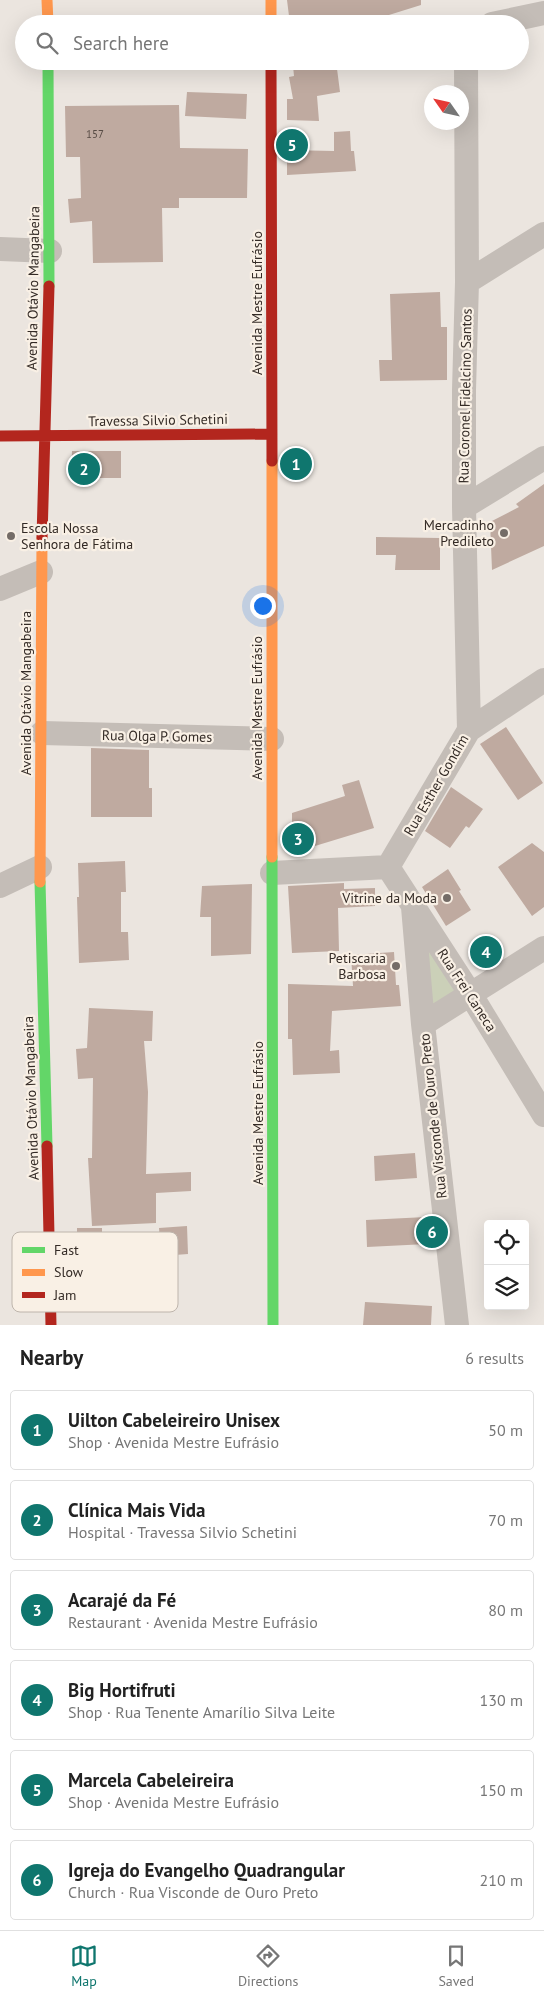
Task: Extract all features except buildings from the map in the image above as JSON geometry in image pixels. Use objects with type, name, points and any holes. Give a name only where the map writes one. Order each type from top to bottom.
[{"type":"street","points":[[48,0],[48,15]]},
{"type":"street","points":[[271,0],[271,15]]},
{"type":"street","points":[[529,16],[544,13]]},
{"type":"street","name":"Avenida Otávio Mangabeira","points":[[48,70],[50,251],[41,572],[42,733],[40,867],[49,1232]]},
{"type":"street","name":"Avenida Mestre Eufrásio","points":[[271,70],[273,1325]]},
{"type":"street","name":"Rua Coronel Fidelcino Santos","points":[[466,70],[467,282],[464,390],[464,507],[468,730]]},
{"type":"street","points":[[467,282],[544,234]]},
{"type":"street","points":[[0,249],[50,251]]},
{"type":"street","name":"Travessa Silvio Schetini","points":[[0,436],[272,434]]},
{"type":"street","points":[[464,507],[544,458]]},
{"type":"street","points":[[0,589],[41,572]]},
{"type":"street","name":"Rua Esther Gondim","points":[[388,867],[468,730],[542,686]]},
{"type":"street","name":"Rua Olga P. Gomes","points":[[42,733],[272,739]]},
{"type":"street","points":[[0,886],[40,867]]},
{"type":"street","points":[[272,873],[388,867]]},
{"type":"street","name":"Rua Frei Caneca","points":[[388,867],[472,995],[544,1115]]},
{"type":"street","name":"Rua Visconde de Ouro Preto","points":[[413,907],[423,1024],[457,1325]]},
{"type":"street","points":[[423,1024],[472,995],[544,948]]},
{"type":"street","name":"Avenida Otávio Mangabeira","points":[[51,1312],[51,1325]]},
{"type":"green space","points":[[425,943],[455,992],[432,1005]]},
{"type":"traffic: fast","points":[[48,70],[49,286]]},
{"type":"traffic: fast","points":[[272,857],[273,1325]]},
{"type":"traffic: fast","points":[[40,882],[47,1146]]},
{"type":"traffic: slow","points":[[47,0],[48,15]]},
{"type":"traffic: slow","points":[[271,0],[271,15]]},
{"type":"traffic: slow","points":[[272,461],[272,857]]},
{"type":"traffic: slow","points":[[40,882],[42,538]]},
{"type":"traffic: jam","points":[[271,70],[272,461]]},
{"type":"traffic: jam","points":[[42,538],[49,286]]},
{"type":"traffic: jam","points":[[0,436],[272,434]]},
{"type":"traffic: jam","points":[[47,1146],[49,1232]]},
{"type":"traffic: jam","points":[[51,1312],[51,1325]]},
{"type":"place","name":"Marcela Cabeleireira","points":[[292,145]]},
{"type":"place","name":"Uilton Cabeleireiro Unisex","points":[[296,464]]},
{"type":"place","name":"Clínica Mais Vida","points":[[84,469]]},
{"type":"place","name":"Mercadinho Predileto","points":[[504,533]]},
{"type":"place","name":"Escola Nossa Senhora de Fátima","points":[[11,536]]},
{"type":"place","name":"Acarajé da Fé","points":[[298,839]]},
{"type":"place","name":"Vitrine da Moda","points":[[447,898]]},
{"type":"place","name":"Big Hortifruti","points":[[486,952]]},
{"type":"place","name":"Petiscaria Barbosa","points":[[396,966]]},
{"type":"place","name":"Igreja do Evangelho Quadrangular","points":[[432,1232]]}]
